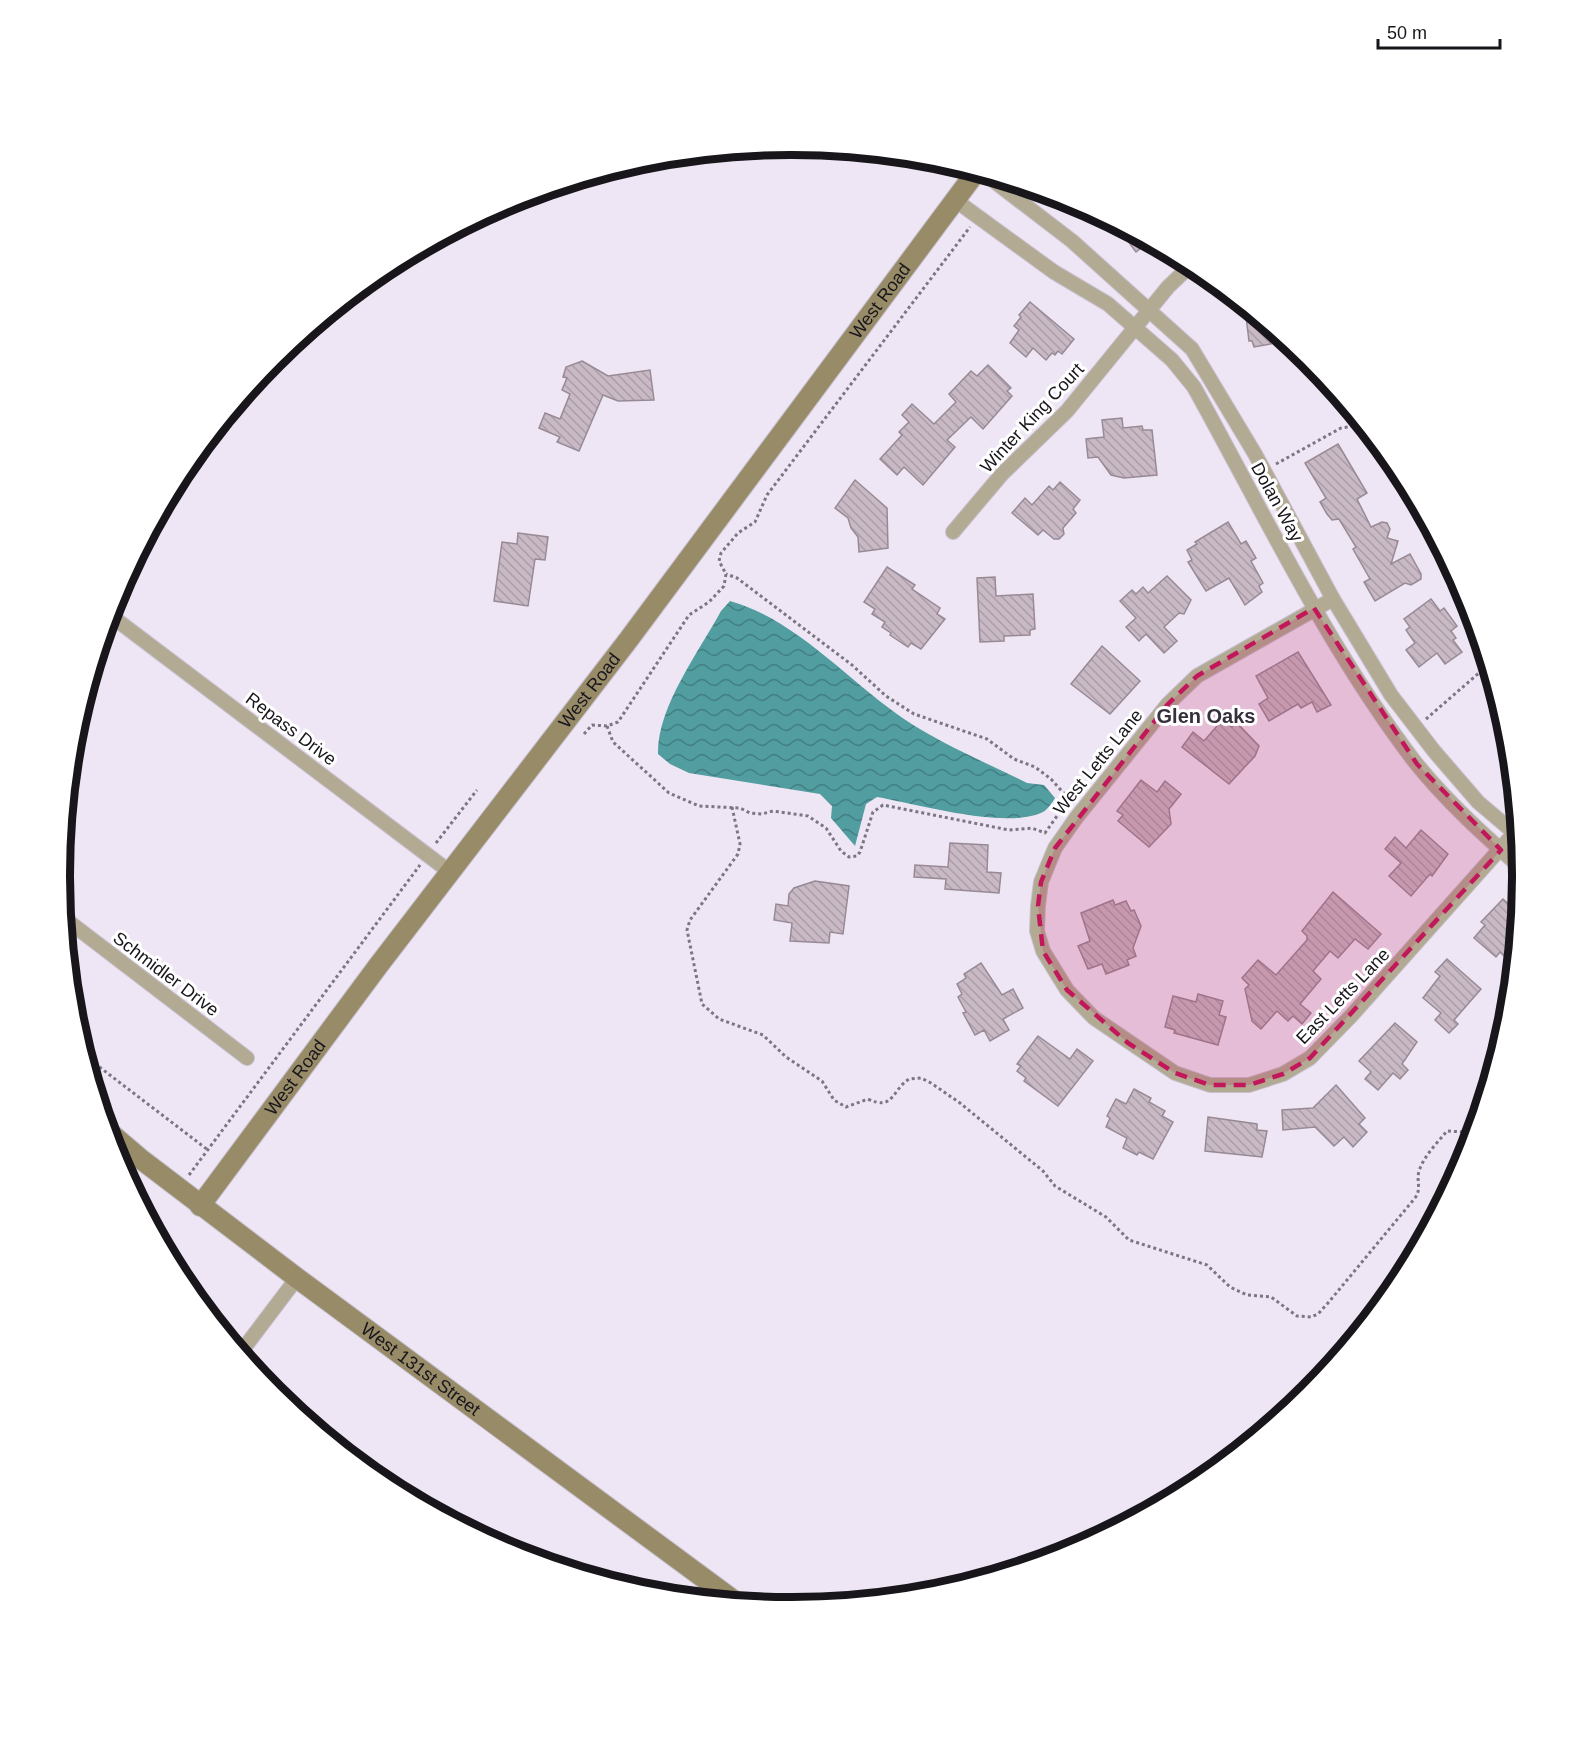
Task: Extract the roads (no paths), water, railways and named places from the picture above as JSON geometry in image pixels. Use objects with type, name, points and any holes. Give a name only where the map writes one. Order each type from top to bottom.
[{"type":"street","name":"West Road","points":[[200,1206],[450,872],[635,631],[971,179]]},
{"type":"street","name":"Dolan Way","points":[[1003,188],[1072,241],[1192,349],[1256,454],[1333,599],[1391,695],[1478,802],[1510,827]]},
{"type":"street","name":"Dolan Way","points":[[955,200],[1054,272],[1108,304],[1172,360],[1194,387],[1314,608],[1377,710],[1417,764],[1471,822],[1511,859]]},
{"type":"street","name":"Winter King Court","points":[[953,532],[1002,474],[1088,387],[1168,286],[1183,272]]},
{"type":"street","name":"West Letts Lane","points":[[1094,1018],[1066,990],[1043,951],[1037,931],[1041,882],[1055,848],[1076,818],[1168,704],[1197,676],[1333,599]]},
{"type":"street","name":"Repass Drive","points":[[117,621],[450,872]]},
{"type":"street","name":"East Letts Lane","points":[[1094,1018],[1175,1073],[1210,1085],[1249,1084],[1282,1074],[1310,1058],[1351,1016],[1510,840]]},
{"type":"street","name":"Schmidler Drive","points":[[72,924],[247,1058]]},
{"type":"street","name":"West 131st Street","points":[[121,1142],[200,1206],[724,1593]]},
{"type":"street","points":[[246,1347],[297,1278]]},
{"type":"water","points":[[730,601],[778,622],[821,653],[883,704],[918,728],[1027,783],[1044,785],[1055,798],[1043,812],[1027,817],[1008,818],[962,814],[877,797],[866,804],[855,846],[831,818],[832,806],[820,794],[689,773],[670,764],[658,754],[664,718],[691,662],[721,611]]},
{"type":"district","name":"Glen Oaks","points":[[1206,716]]}]
